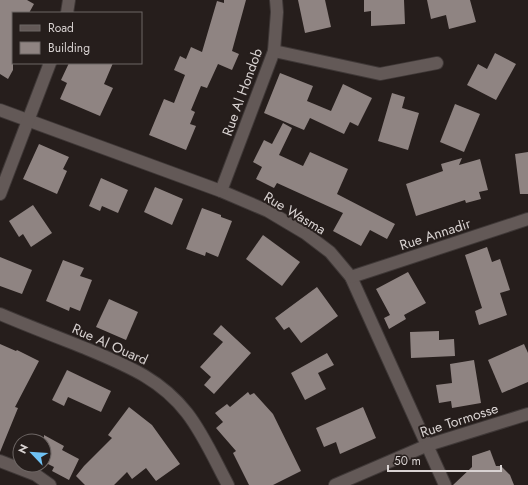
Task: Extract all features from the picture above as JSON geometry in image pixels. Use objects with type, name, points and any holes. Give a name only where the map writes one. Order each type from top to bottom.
[{"type":"street","points":[[67,12],[69,0]]},
{"type":"street","name":"Rue Al Hondob","points":[[221,191],[274,51],[278,12],[276,0]]},
{"type":"street","points":[[274,51],[380,74],[437,64]]},
{"type":"street","points":[[0,194],[50,64]]},
{"type":"street","name":"Rue Wasma","points":[[0,110],[221,191],[268,211],[306,233],[330,252],[351,277],[445,485]]},
{"type":"street","name":"Rue Annadir","points":[[351,277],[528,219]]},
{"type":"street","name":"Rue Al Ouard","points":[[0,314],[125,365],[155,382],[170,394],[187,413],[203,438],[228,485]]},
{"type":"street","name":"Rue Tormosse","points":[[335,485],[428,445],[528,414]]},
{"type":"street","points":[[0,461],[36,475],[50,485]]},
{"type":"building","points":[[0,0],[27,0],[34,4],[30,12],[12,12],[13,70],[8,79],[0,74]]},
{"type":"building","points":[[224,0],[246,0],[232,51],[239,54],[232,70],[218,64],[207,88],[201,86],[191,110],[195,112],[190,124],[196,126],[186,150],[149,135],[164,99],[174,103],[185,75],[174,70],[180,56],[186,59],[191,47],[202,52],[217,1],[224,3]]},
{"type":"building","points":[[298,0],[325,0],[331,27],[305,33]]},
{"type":"building","points":[[364,0],[404,0],[405,24],[371,26],[371,11],[364,12]]},
{"type":"building","points":[[427,0],[470,0],[476,22],[449,29],[446,15],[431,19]]},
{"type":"building","points":[[495,53],[516,64],[496,100],[467,85],[478,64],[487,69]]},
{"type":"building","points":[[69,64],[113,64],[104,84],[113,88],[100,116],[60,99],[67,83],[61,80]]},
{"type":"building","points":[[280,73],[313,86],[307,101],[331,111],[343,84],[372,98],[358,126],[350,122],[344,134],[310,118],[304,130],[264,113]]},
{"type":"building","points":[[392,93],[405,97],[402,108],[419,113],[408,150],[378,141]]},
{"type":"building","points":[[455,104],[480,114],[464,152],[440,142]]},
{"type":"building","points":[[283,123],[292,128],[279,155],[303,166],[310,152],[348,169],[337,194],[395,224],[387,239],[370,230],[361,246],[333,231],[343,213],[277,183],[274,188],[256,179],[262,167],[253,162],[264,140],[272,144]]},
{"type":"building","points":[[39,144],[69,157],[63,169],[67,171],[57,194],[23,179]]},
{"type":"building","points":[[528,152],[528,194],[520,194],[515,154]]},
{"type":"building","points":[[462,158],[459,165],[480,159],[488,190],[479,192],[481,199],[466,203],[465,200],[416,216],[406,184],[443,171],[441,164]]},
{"type":"building","points":[[101,178],[128,190],[118,213],[102,206],[100,211],[89,206]]},
{"type":"building","points":[[155,187],[183,199],[172,225],[144,212]]},
{"type":"building","points":[[33,205],[52,233],[31,247],[23,234],[19,237],[9,221]]},
{"type":"building","points":[[202,208],[232,221],[218,257],[206,252],[205,256],[186,249]]},
{"type":"building","points":[[263,235],[300,262],[282,286],[246,259]]},
{"type":"building","points":[[487,247],[492,262],[500,259],[510,290],[500,293],[507,315],[479,325],[475,311],[482,308],[465,255]]},
{"type":"building","points":[[0,257],[32,270],[22,294],[0,286]]},
{"type":"building","points":[[63,260],[84,268],[80,276],[92,280],[80,311],[70,307],[69,311],[46,301]]},
{"type":"building","points":[[408,272],[426,303],[404,315],[406,319],[389,329],[384,318],[390,315],[376,289]]},
{"type":"building","points":[[317,287],[338,316],[301,343],[289,327],[284,330],[275,318]]},
{"type":"building","points":[[109,299],[138,312],[126,340],[96,327]]},
{"type":"building","points":[[221,325],[251,353],[214,394],[204,385],[211,377],[200,367],[223,342],[213,334]]},
{"type":"building","points":[[439,331],[439,340],[454,339],[455,356],[411,358],[410,332]]},
{"type":"building","points":[[0,344],[16,351],[17,350],[39,361],[15,407],[18,408],[0,452]]},
{"type":"building","points":[[524,344],[528,353],[528,382],[502,393],[488,360]]},
{"type":"building","points":[[327,353],[334,365],[318,373],[326,389],[305,400],[291,373]]},
{"type":"building","points":[[474,360],[481,403],[452,408],[451,401],[439,403],[436,385],[452,383],[450,364]]},
{"type":"building","points":[[67,370],[111,391],[101,412],[68,397],[64,406],[52,400]]},
{"type":"building","points":[[248,392],[250,395],[254,393],[273,414],[301,471],[273,485],[249,485],[233,453],[236,451],[216,428],[223,422],[215,413],[227,404],[230,407]]},
{"type":"building","points":[[129,407],[152,425],[180,464],[156,481],[146,468],[132,479],[127,472],[114,485],[85,485],[76,476],[112,438],[108,435]]},
{"type":"building","points":[[363,407],[376,438],[340,454],[336,442],[324,447],[316,428]]},
{"type":"building","points":[[52,439],[64,446],[62,450],[79,459],[69,480],[52,471],[54,467],[52,466]]},
{"type":"building","points":[[490,450],[496,466],[501,466],[510,475],[514,485],[453,485],[472,467],[472,456]]}]
